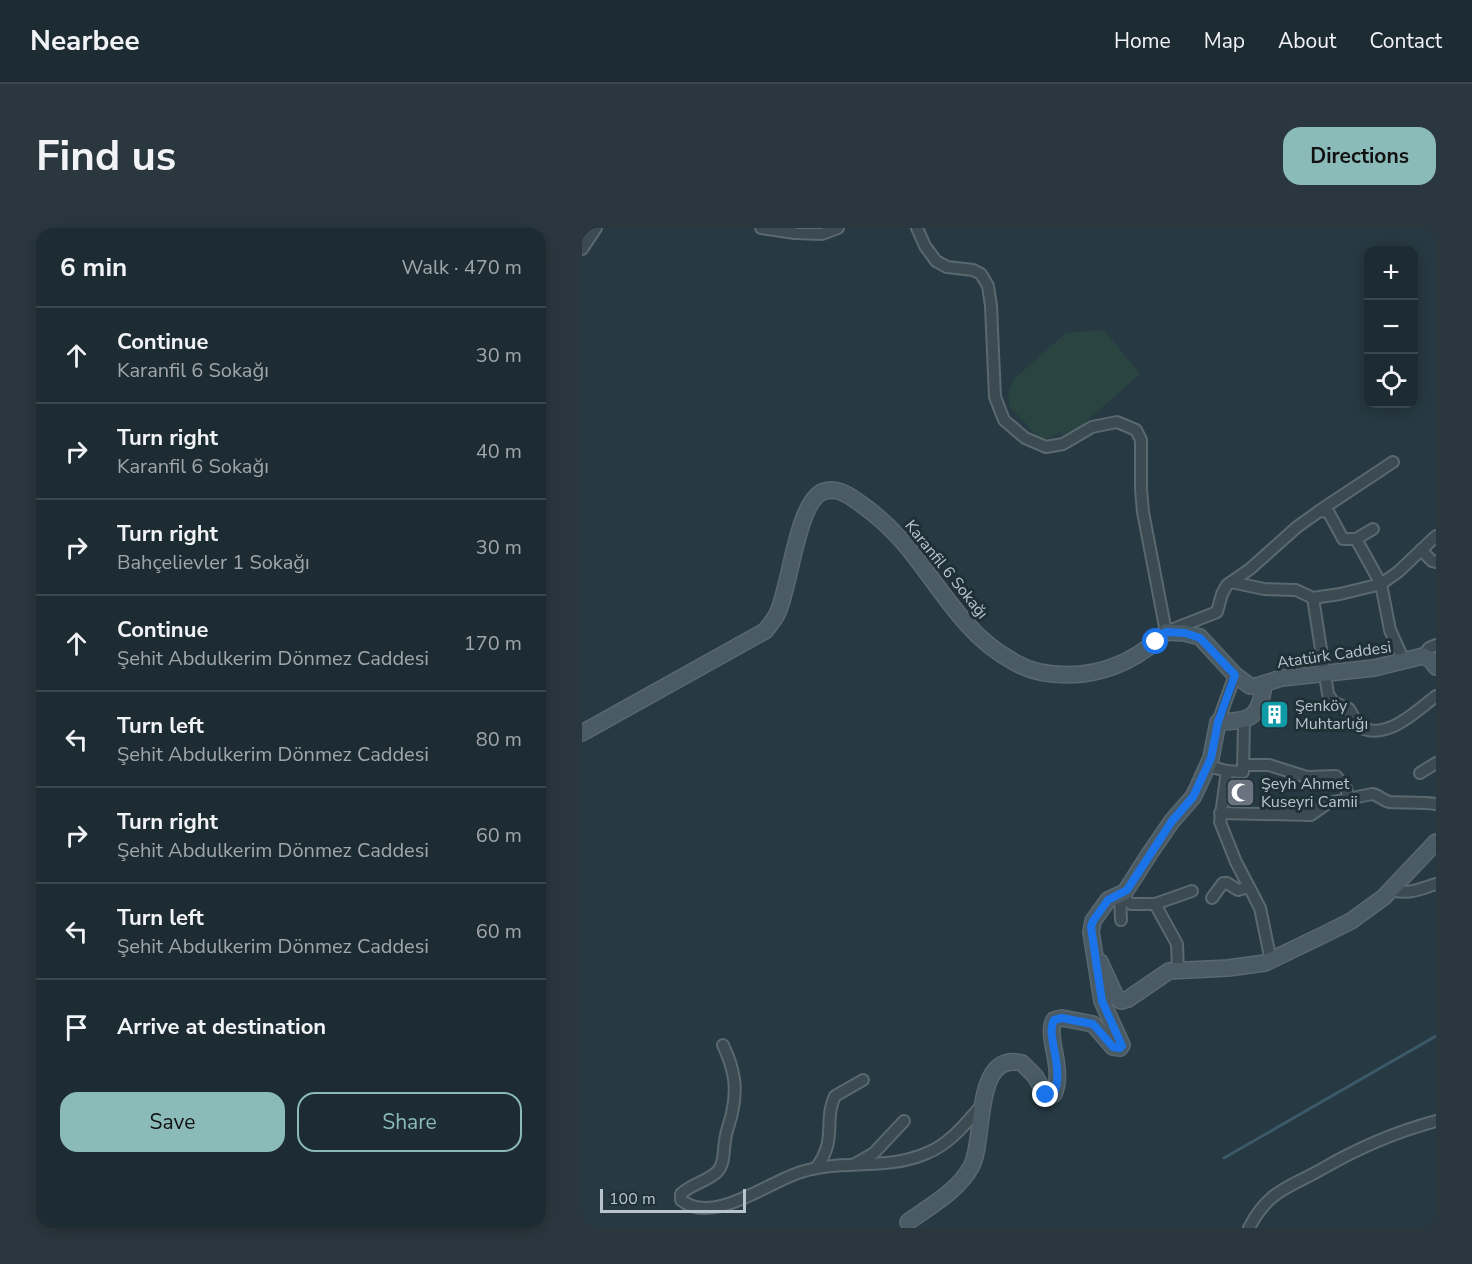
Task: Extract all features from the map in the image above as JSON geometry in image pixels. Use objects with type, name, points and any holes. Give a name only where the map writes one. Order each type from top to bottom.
[{"type":"street","points":[[582,249],[596,228]]},
{"type":"street","points":[[761,228],[822,234],[838,228]]},
{"type":"street","points":[[916,228],[936,261],[947,267],[963,267],[973,270],[981,274],[988,286],[995,396],[1004,420],[1025,438],[1047,447],[1063,444],[1092,427],[1117,422],[1136,430],[1141,440],[1143,512],[1166,632]]},
{"type":"street","points":[[1166,632],[1217,612],[1222,594],[1232,582],[1318,512],[1394,462]]},
{"type":"street","name":"Karanfil 6 Sokağı","points":[[582,733],[765,631],[778,611],[808,507],[814,498],[830,489],[839,490],[887,524],[917,558],[966,623],[1000,653],[1028,669],[1059,675],[1093,673],[1136,657],[1166,632]]},
{"type":"street","points":[[1318,512],[1329,513],[1343,539],[1356,539],[1373,529]]},
{"type":"street","points":[[1232,582],[1263,589],[1296,590],[1313,598],[1340,594],[1381,584],[1398,572],[1436,536]]},
{"type":"street","points":[[1356,539],[1381,584],[1390,630],[1404,661]]},
{"type":"street","points":[[1421,550],[1436,562]]},
{"type":"street","points":[[1313,598],[1331,700],[1349,710],[1359,727],[1369,731],[1382,731],[1392,727],[1436,696]]},
{"type":"street","points":[[904,1226],[959,1183],[971,1167],[980,1139],[983,1094],[1000,1065],[1008,1062],[1022,1063],[1027,1066],[1046,1095],[1050,1096],[1054,1094],[1059,1072],[1051,1028],[1051,1024],[1057,1018],[1093,1024],[1113,1047],[1122,1046],[1102,1001],[1091,932],[1093,921],[1108,900],[1127,890],[1172,821],[1193,797],[1208,766],[1218,722],[1235,675],[1200,638],[1185,633],[1166,632]]},
{"type":"street","points":[[1436,645],[1429,648],[1423,656],[1431,660],[1436,667]]},
{"type":"street","name":"Atatürk Caddesi","points":[[1235,675],[1250,686],[1264,685],[1282,678],[1374,668],[1423,656]]},
{"type":"street","points":[[1218,722],[1244,721],[1253,714],[1260,704],[1264,685]]},
{"type":"street","points":[[1208,766],[1227,771],[1241,772],[1244,770],[1244,721]]},
{"type":"street","points":[[1420,773],[1436,763]]},
{"type":"street","points":[[1244,765],[1279,767],[1311,777],[1336,776],[1346,788],[1349,799]]},
{"type":"street","points":[[1227,771],[1220,822],[1236,862],[1260,908],[1271,961]]},
{"type":"street","points":[[1220,813],[1311,815],[1328,804],[1375,794],[1388,802],[1415,801],[1436,804]]},
{"type":"street","points":[[1093,948],[1116,997],[1121,1001],[1128,999],[1169,971],[1228,968],[1271,961],[1351,921],[1392,890],[1436,843]]},
{"type":"street","points":[[1212,898],[1223,883],[1238,890],[1248,887]]},
{"type":"street","points":[[1392,890],[1402,893],[1411,892],[1436,884]]},
{"type":"street","points":[[1120,895],[1131,904],[1155,904],[1192,891]]},
{"type":"street","points":[[1120,895],[1121,920]]},
{"type":"street","points":[[1155,904],[1177,944],[1178,970]]},
{"type":"street","points":[[723,1045],[735,1075],[735,1101],[725,1140],[722,1165],[710,1178],[686,1189],[681,1194],[681,1200],[686,1204],[699,1207],[726,1204],[762,1191],[790,1175],[816,1168],[894,1162],[926,1154],[950,1139],[982,1105]]},
{"type":"street","points":[[816,1168],[830,1143],[833,1100],[841,1092],[863,1080]]},
{"type":"street","points":[[851,1166],[874,1153],[904,1121]]},
{"type":"street","points":[[1249,1228],[1262,1208],[1280,1190],[1290,1184],[1358,1148],[1410,1128],[1436,1121]]},
{"type":"green space","points":[[1104,330],[1140,374],[1066,439],[1059,432],[1045,444],[1010,407],[1008,394],[1013,380],[1066,333]]},
{"type":"waterway","points":[[1224,1158],[1436,1036]]},
{"type":"place","name":"Şenköy Muhtarlığı","points":[[1274,714]]},
{"type":"place","name":"Şeyh Ahmet Kuseyri Camii","points":[[1240,792]]},
{"type":"route","points":[[1046,1095],[1054,1094],[1059,1072],[1051,1028],[1051,1024],[1057,1018],[1093,1024],[1113,1047],[1122,1046],[1102,1001],[1091,927],[1108,900],[1127,890],[1172,821],[1193,797],[1211,758],[1218,722],[1235,675],[1208,644],[1193,634],[1166,632],[1156,642]]}]
